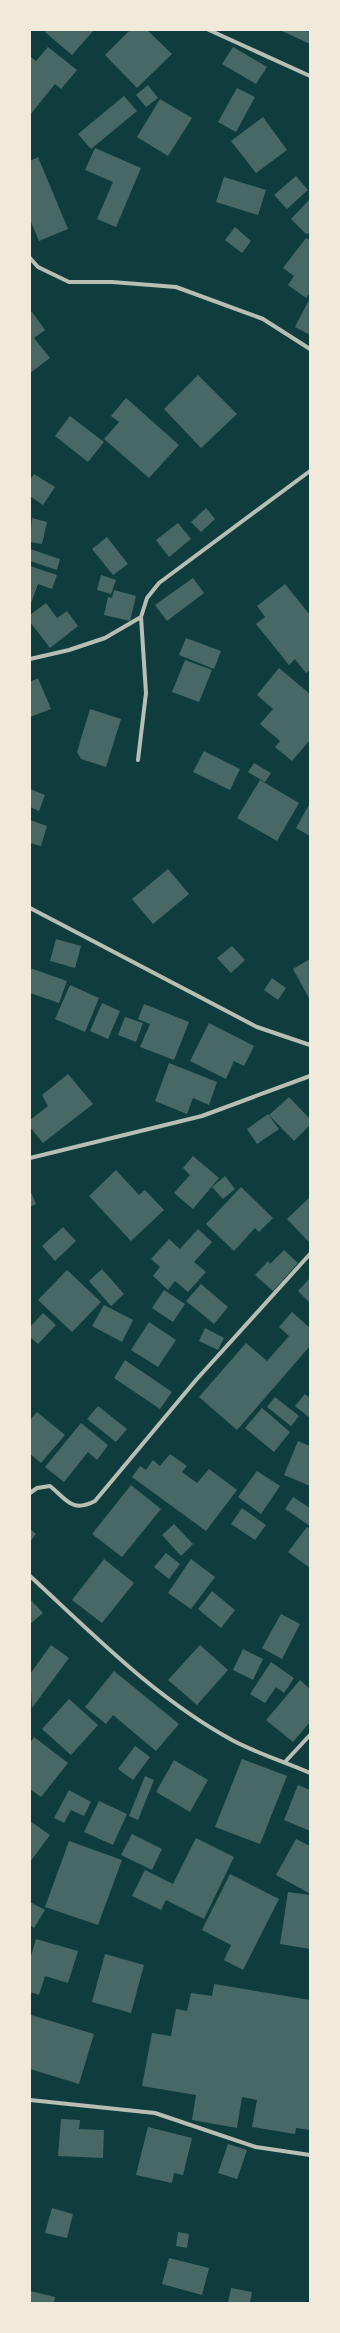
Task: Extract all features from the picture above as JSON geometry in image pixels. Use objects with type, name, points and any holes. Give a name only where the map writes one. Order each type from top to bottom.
[{"type":"street","points":[[208,30],[310,76]]},
{"type":"street","points":[[30,258],[38,267],[69,282],[112,282],[176,287],[263,319],[310,349]]},
{"type":"street","points":[[138,760],[146,693],[141,617],[147,598],[159,583],[310,471]]},
{"type":"street","points":[[30,659],[69,650],[105,638],[141,617]]},
{"type":"street","points":[[30,908],[257,1027],[310,1045]]},
{"type":"street","points":[[30,1158],[202,1116],[310,1076]]},
{"type":"street","points":[[30,1493],[37,1488],[50,1486],[74,1506],[83,1507],[95,1501],[196,1380],[310,1254]]},
{"type":"street","points":[[30,1576],[140,1677],[187,1713],[233,1741],[310,1773]]},
{"type":"street","points":[[285,1762],[310,1735]]},
{"type":"street","points":[[30,2100],[156,2113],[256,2147],[310,2155]]},
{"type":"building","points":[[46,30],[94,30],[72,55],[45,32]]},
{"type":"building","points":[[130,30],[147,30],[172,54],[137,88],[105,55]]},
{"type":"building","points":[[280,30],[310,30],[310,44]]},
{"type":"building","points":[[48,47],[77,70],[61,89],[55,84],[30,115],[30,56],[36,61]]},
{"type":"building","points":[[233,47],[267,67],[256,84],[222,64]]},
{"type":"building","points":[[148,85],[158,98],[146,107],[136,95]]},
{"type":"building","points":[[237,88],[255,97],[236,132],[218,122]]},
{"type":"building","points":[[124,96],[137,111],[91,149],[78,134]]},
{"type":"building","points":[[160,99],[192,118],[168,156],[137,137]]},
{"type":"building","points":[[263,117],[287,150],[256,173],[231,141]]},
{"type":"building","points":[[95,148],[141,168],[116,227],[97,219],[113,182],[85,170]]},
{"type":"building","points":[[38,157],[68,229],[39,241],[30,220],[30,161]]},
{"type":"building","points":[[296,176],[308,190],[287,209],[274,195]]},
{"type":"building","points":[[224,177],[266,190],[258,215],[216,202]]},
{"type":"building","points":[[310,199],[310,233],[306,234],[291,219]]},
{"type":"building","points":[[235,227],[251,241],[242,253],[225,240]]},
{"type":"building","points":[[306,238],[310,240],[310,293],[306,298],[288,285],[294,276],[283,268]]},
{"type":"building","points":[[310,298],[310,335],[295,327]]},
{"type":"building","points":[[32,312],[45,330],[34,338],[50,358],[30,373],[30,313]]},
{"type":"building","points":[[198,375],[237,414],[201,448],[164,409]]},
{"type":"building","points":[[126,398],[179,445],[149,478],[104,439],[119,422],[111,416]]},
{"type":"building","points":[[70,416],[104,442],[88,462],[55,436]]},
{"type":"building","points":[[34,474],[55,487],[43,505],[30,496],[30,480]]},
{"type":"building","points":[[206,508],[215,519],[201,532],[191,522]]},
{"type":"building","points":[[32,518],[47,522],[42,544],[30,542]]},
{"type":"building","points":[[178,523],[191,539],[169,557],[156,540]]},
{"type":"building","points":[[107,537],[128,564],[113,575],[92,549]]},
{"type":"building","points":[[30,549],[60,559],[57,570],[30,561]]},
{"type":"building","points":[[30,566],[57,575],[52,589],[38,584],[30,606]]},
{"type":"building","points":[[101,575],[116,580],[111,594],[97,590]]},
{"type":"building","points":[[193,578],[204,593],[167,621],[155,605]]},
{"type":"building","points":[[285,584],[310,615],[310,670],[306,673],[295,659],[289,665],[256,624],[265,617],[257,606]]},
{"type":"building","points":[[114,590],[136,596],[130,621],[104,615],[108,597],[112,598]]},
{"type":"building","points":[[46,603],[57,618],[67,611],[78,626],[50,648],[30,622],[30,615]]},
{"type":"building","points":[[186,638],[221,651],[214,669],[179,655]]},
{"type":"building","points":[[185,660],[212,670],[199,702],[172,692]]},
{"type":"building","points":[[279,668],[310,694],[310,740],[292,761],[275,747],[280,741],[260,724],[273,709],[257,695]]},
{"type":"building","points":[[38,678],[51,709],[30,717],[30,682]]},
{"type":"building","points":[[90,709],[121,719],[106,767],[81,759],[77,752]]},
{"type":"building","points":[[204,751],[240,769],[230,790],[193,772]]},
{"type":"building","points":[[254,763],[271,773],[265,782],[248,772]]},
{"type":"building","points":[[260,780],[299,803],[277,841],[237,818]]},
{"type":"building","points":[[30,789],[45,795],[39,811],[30,807]]},
{"type":"building","points":[[310,803],[310,836],[296,828]]},
{"type":"building","points":[[30,820],[47,826],[41,846],[30,843]]},
{"type":"building","points":[[168,869],[189,894],[153,924],[132,899]]},
{"type":"building","points":[[56,939],[81,946],[75,968],[50,961]]},
{"type":"building","points":[[232,946],[245,960],[231,973],[217,958]]},
{"type":"building","points":[[310,959],[310,1000],[293,969]]},
{"type":"building","points":[[30,968],[67,981],[59,1003],[30,993]]},
{"type":"building","points":[[272,978],[286,988],[278,1000],[264,990]]},
{"type":"building","points":[[70,985],[99,998],[85,1032],[55,1019]]},
{"type":"building","points":[[102,1003],[120,1011],[108,1039],[90,1031]]},
{"type":"building","points":[[144,1004],[189,1022],[174,1060],[140,1047],[150,1024],[138,1019]]},
{"type":"building","points":[[125,1017],[143,1023],[136,1042],[118,1035]]},
{"type":"building","points":[[209,1023],[254,1046],[244,1066],[234,1061],[226,1079],[190,1061]]},
{"type":"building","points":[[169,1063],[217,1082],[209,1105],[193,1098],[187,1114],[155,1101]]},
{"type":"building","points":[[68,1074],[93,1104],[43,1143],[30,1127],[30,1120],[48,1106],[42,1095]]},
{"type":"building","points":[[289,1097],[310,1119],[310,1125],[294,1141],[269,1115]]},
{"type":"building","points":[[268,1114],[279,1129],[257,1144],[247,1129]]},
{"type":"building","points":[[193,1156],[219,1178],[193,1209],[174,1193],[190,1175],[183,1168]]},
{"type":"building","points":[[116,1170],[139,1195],[145,1190],[164,1210],[131,1241],[89,1196]]},
{"type":"building","points":[[225,1176],[235,1189],[223,1199],[212,1187]]},
{"type":"building","points":[[241,1187],[273,1218],[259,1232],[255,1228],[234,1251],[206,1224]]},
{"type":"building","points":[[30,1190],[36,1204],[30,1207]]},
{"type":"building","points":[[310,1197],[310,1243],[287,1219]]},
{"type":"building","points":[[63,1227],[76,1241],[55,1261],[42,1246]]},
{"type":"building","points":[[198,1229],[212,1242],[194,1262],[206,1272],[188,1292],[175,1281],[168,1290],[153,1276],[160,1267],[151,1259],[169,1239],[180,1249]]},
{"type":"building","points":[[284,1250],[298,1263],[273,1291],[255,1275],[268,1261],[270,1264]]},
{"type":"building","points":[[102,1269],[124,1294],[111,1306],[89,1281]]},
{"type":"building","points":[[67,1270],[101,1302],[72,1332],[38,1300]]},
{"type":"building","points":[[310,1278],[310,1303],[298,1291]]},
{"type":"building","points":[[201,1284],[228,1307],[214,1324],[186,1301]]},
{"type":"building","points":[[164,1290],[185,1304],[173,1322],[152,1308]]},
{"type":"building","points":[[104,1305],[133,1320],[122,1342],[92,1326]]},
{"type":"building","points":[[292,1312],[310,1328],[310,1346],[237,1430],[199,1397],[246,1343],[267,1361],[289,1336],[279,1327]]},
{"type":"building","points":[[43,1313],[56,1325],[38,1344],[30,1337],[30,1327]]},
{"type":"building","points":[[149,1322],[176,1340],[158,1367],[131,1350]]},
{"type":"building","points":[[205,1328],[224,1338],[218,1350],[199,1341]]},
{"type":"building","points":[[125,1360],[172,1392],[160,1409],[114,1378]]},
{"type":"building","points":[[305,1394],[310,1398],[310,1418],[295,1406]]},
{"type":"building","points":[[275,1397],[299,1416],[291,1426],[267,1407]]},
{"type":"building","points":[[98,1406],[127,1429],[116,1442],[87,1419]]},
{"type":"building","points":[[262,1408],[290,1432],[274,1452],[245,1428]]},
{"type":"building","points":[[37,1412],[65,1435],[41,1463],[30,1454],[30,1420]]},
{"type":"building","points":[[81,1423],[108,1445],[97,1460],[88,1452],[64,1482],[45,1467]]},
{"type":"building","points":[[298,1441],[310,1446],[310,1486],[284,1475]]},
{"type":"building","points":[[170,1454],[187,1466],[182,1472],[197,1483],[209,1469],[237,1490],[206,1531],[132,1477],[140,1466],[146,1470],[153,1460],[160,1466]]},
{"type":"building","points":[[257,1471],[280,1486],[261,1514],[238,1497]]},
{"type":"building","points":[[131,1485],[161,1509],[122,1557],[92,1534]]},
{"type":"building","points":[[293,1497],[310,1508],[310,1526],[285,1509]]},
{"type":"building","points":[[242,1508],[266,1525],[255,1540],[231,1524]]},
{"type":"building","points":[[174,1524],[193,1544],[181,1556],[162,1535]]},
{"type":"building","points":[[307,1527],[310,1529],[310,1568],[288,1552]]},
{"type":"building","points":[[30,1529],[36,1534],[30,1542]]},
{"type":"building","points":[[166,1553],[180,1564],[169,1579],[154,1567]]},
{"type":"building","points":[[104,1559],[134,1583],[102,1623],[72,1600]]},
{"type":"building","points":[[191,1559],[215,1577],[191,1609],[168,1593]]},
{"type":"building","points":[[212,1591],[235,1610],[221,1628],[198,1609]]},
{"type":"building","points":[[30,1599],[43,1613],[30,1624]]},
{"type":"building","points":[[281,1614],[300,1624],[282,1659],[262,1648]]},
{"type":"building","points":[[51,1645],[69,1658],[32,1708],[30,1674]]},
{"type":"building","points":[[200,1645],[228,1670],[197,1705],[168,1680]]},
{"type":"building","points":[[243,1649],[263,1659],[253,1680],[233,1670]]},
{"type":"building","points":[[271,1662],[294,1678],[284,1693],[276,1687],[265,1703],[250,1694]]},
{"type":"building","points":[[114,1671],[179,1724],[156,1751],[113,1715],[106,1724],[85,1707]]},
{"type":"building","points":[[300,1680],[310,1689],[310,1722],[293,1742],[266,1720]]},
{"type":"building","points":[[69,1699],[98,1725],[71,1755],[42,1729]]},
{"type":"building","points":[[34,1737],[68,1763],[41,1797],[30,1789],[30,1743]]},
{"type":"building","points":[[135,1746],[150,1757],[133,1780],[118,1769]]},
{"type":"building","points":[[242,1759],[287,1776],[260,1844],[215,1827]]},
{"type":"building","points":[[174,1760],[208,1780],[190,1812],[156,1792]]},
{"type":"building","points":[[145,1776],[154,1780],[138,1820],[129,1816]]},
{"type":"building","points":[[298,1785],[310,1790],[310,1831],[284,1820]]},
{"type":"building","points":[[69,1790],[91,1802],[84,1816],[71,1810],[64,1823],[54,1818]]},
{"type":"building","points":[[99,1801],[127,1814],[113,1845],[84,1832]]},
{"type":"building","points":[[30,1821],[50,1835],[30,1862]]},
{"type":"building","points":[[132,1834],[162,1849],[152,1870],[121,1855]]},
{"type":"building","points":[[196,1838],[234,1857],[204,1919],[166,1900],[161,1910],[132,1896],[145,1870],[173,1884]]},
{"type":"building","points":[[296,1839],[310,1846],[309,1893],[276,1875]]},
{"type":"building","points":[[69,1841],[122,1860],[98,1925],[45,1907]]},
{"type":"building","points":[[230,1874],[279,1899],[243,1970],[224,1960],[231,1945],[202,1930]]},
{"type":"building","points":[[288,1892],[310,1895],[310,1949],[280,1944]]},
{"type":"building","points":[[30,1902],[45,1910],[34,1928],[30,1925]]},
{"type":"building","points":[[36,1939],[78,1951],[68,1983],[45,1976],[39,1995],[30,1992],[30,1959]]},
{"type":"building","points":[[105,1954],[144,1965],[131,2013],[92,2002]]},
{"type":"building","points":[[214,1984],[310,2000],[310,2130],[296,2128],[295,2134],[252,2127],[257,2100],[242,2097],[237,2128],[192,2120],[196,2095],[142,2086],[152,2033],[171,2036],[176,2009],[187,2011],[191,1993],[212,1996]]},
{"type":"building","points":[[31,2015],[94,2034],[79,2084],[30,2069]]},
{"type":"building","points":[[61,2119],[80,2120],[79,2129],[104,2130],[103,2158],[58,2156]]},
{"type":"building","points":[[148,2127],[192,2138],[183,2175],[174,2173],[172,2183],[136,2175]]},
{"type":"building","points":[[228,2144],[247,2150],[237,2179],[218,2173]]},
{"type":"building","points":[[52,2208],[73,2214],[67,2238],[45,2233]]},
{"type":"building","points":[[178,2232],[189,2234],[187,2248],[176,2246]]},
{"type":"building","points":[[169,2258],[209,2268],[202,2295],[162,2284]]},
{"type":"building","points":[[231,2288],[252,2292],[250,2303],[228,2303]]},
{"type":"building","points":[[30,2291],[55,2297],[54,2303],[30,2303]]}]
